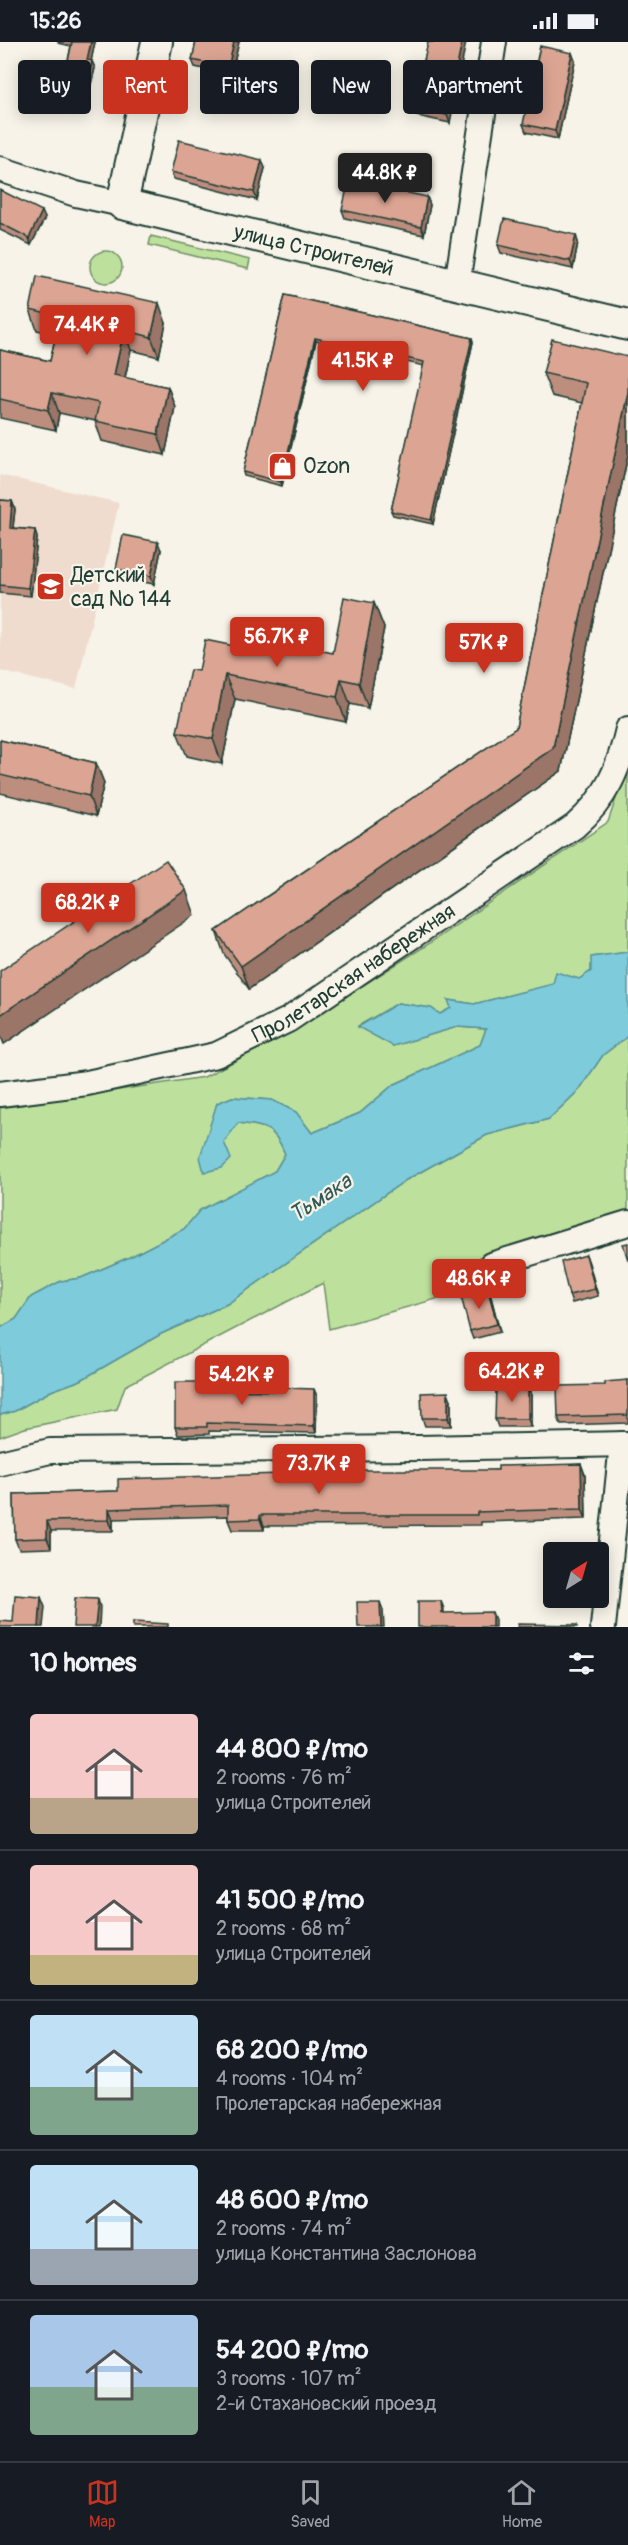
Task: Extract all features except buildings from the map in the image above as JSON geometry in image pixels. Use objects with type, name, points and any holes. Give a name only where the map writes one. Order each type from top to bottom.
[{"type":"main road","points":[[123,204],[157,42]]},
{"type":"main road","name":"улица Строителей","points":[[123,204],[628,325]]},
{"type":"street","points":[[457,284],[494,42]]},
{"type":"street","name":"улица Строителей","points":[[0,169],[75,194],[123,204]]},
{"type":"street","name":"Пролетарская набережная","points":[[0,1094],[87,1083],[216,1055],[288,1020],[575,826],[595,806],[611,783],[622,757],[628,729]]},
{"type":"street","points":[[491,1265],[628,1223]]},
{"type":"street","points":[[0,1463],[50,1451],[625,1444],[603,1627]]},
{"type":"shaded area","name":"Детский сад № 144","points":[[0,475],[119,503],[76,689],[0,671]]},
{"type":"green space","points":[[151,236],[250,260],[248,269],[149,245]]},
{"type":"green space","points":[[106,251],[117,256],[122,267],[117,278],[106,283],[95,278],[90,267],[95,256]]},
{"type":"green space","points":[[628,763],[628,952],[592,957],[591,971],[579,979],[556,973],[554,984],[474,1004],[449,1000],[451,1008],[440,1014],[431,1008],[398,1003],[358,1026],[393,1046],[457,1027],[486,1029],[480,1045],[393,1085],[360,1113],[312,1133],[296,1112],[272,1100],[232,1097],[217,1103],[213,1118],[223,1142],[238,1123],[262,1127],[273,1133],[285,1154],[275,1171],[200,1210],[184,1229],[132,1256],[81,1278],[61,1281],[31,1297],[16,1319],[0,1328],[0,1108],[204,1077],[288,1033],[425,946],[608,822]]},
{"type":"green space","points":[[628,1036],[628,1214],[468,1267],[470,1275],[442,1287],[440,1298],[329,1329],[323,1283],[125,1386],[117,1409],[25,1428],[0,1437],[0,1415],[15,1411],[51,1391],[81,1380],[161,1334],[227,1304],[406,1180],[487,1135],[549,1119],[579,1090],[603,1055]]},
{"type":"water","name":"Тьмака","points":[[628,952],[628,1036],[603,1055],[579,1090],[549,1119],[487,1135],[406,1180],[227,1304],[161,1334],[81,1380],[51,1391],[15,1411],[0,1415],[0,1328],[16,1319],[31,1297],[61,1281],[81,1278],[132,1256],[184,1229],[200,1210],[275,1171],[285,1154],[277,1138],[262,1127],[238,1123],[224,1142],[231,1159],[222,1168],[204,1172],[200,1157],[217,1103],[232,1097],[272,1100],[296,1112],[312,1133],[360,1113],[393,1085],[480,1045],[486,1029],[457,1027],[393,1046],[358,1027],[398,1003],[431,1008],[440,1014],[451,1008],[448,1000],[474,1004],[553,984],[556,972],[579,979],[591,971],[591,957]]},
{"type":"place","name":"Ozon","points":[[282,466]]},
{"type":"place","name":"Детский сад № 144","points":[[50,587]]}]
